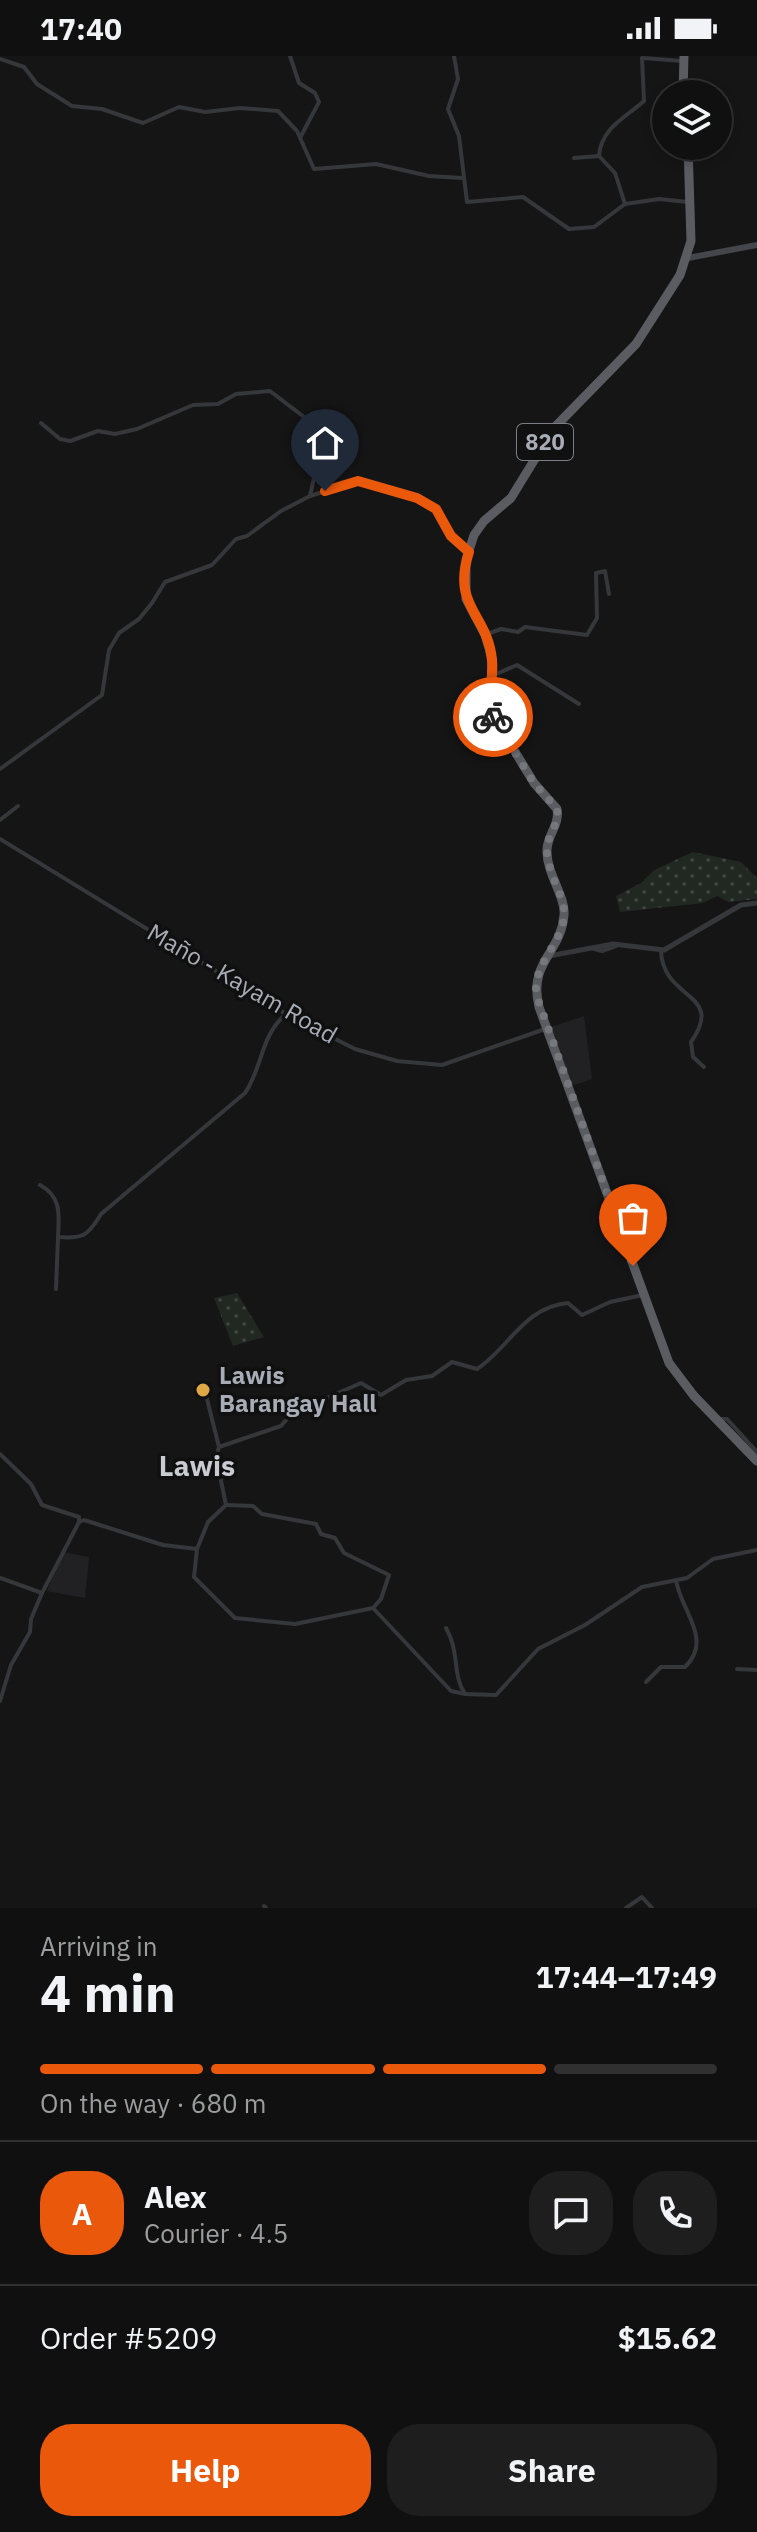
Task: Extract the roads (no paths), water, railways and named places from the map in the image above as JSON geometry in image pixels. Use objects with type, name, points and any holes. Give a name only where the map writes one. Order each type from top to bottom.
[{"type":"highway","points":[[683,80],[684,58]]},
{"type":"highway","name":"820","points":[[688,160],[688,258],[636,344],[554,428],[511,498],[474,535],[463,584],[466,599],[485,635],[492,658],[493,717],[534,783],[557,809],[557,822],[547,853],[552,880],[564,914],[557,939],[544,957],[535,979],[547,1029],[669,1363],[757,1461]]},
{"type":"main road","points":[[688,258],[757,245]]},
{"type":"street","points":[[290,56],[299,83],[315,93],[319,102],[300,138]]},
{"type":"street","points":[[454,56],[458,79],[448,109],[459,136],[467,202],[523,197],[569,229],[594,227],[625,204],[659,199],[690,202]]},
{"type":"street","points":[[599,156],[611,126],[644,101],[641,57],[684,58]]},
{"type":"street","points":[[0,59],[24,67],[37,84],[81,109],[102,109],[143,123],[179,107],[205,112],[262,107],[283,114],[300,138],[314,169],[376,164],[429,176],[462,178]]},
{"type":"street","points":[[599,156],[615,173],[625,204]]},
{"type":"street","points":[[574,158],[599,156]]},
{"type":"street","points":[[41,423],[60,439],[70,441],[98,431],[115,434],[137,429],[167,414],[193,405],[218,404],[240,393],[270,391],[308,420],[309,455],[316,469],[310,496]]},
{"type":"street","points":[[0,769],[102,695],[109,650],[119,633],[139,619],[165,582],[212,565],[236,539],[310,496],[358,481],[411,496],[436,509],[451,536],[469,552]]},
{"type":"street","points":[[485,635],[501,629],[518,632],[525,627],[587,635],[597,618],[596,573],[605,571],[609,594]]},
{"type":"street","points":[[492,676],[517,665],[579,704]]},
{"type":"street","points":[[0,820],[18,806]]},
{"type":"street","name":"Maño - Kayam Road","points":[[0,839],[286,1014],[355,1049],[426,1065],[451,1062],[547,1029]]},
{"type":"street","points":[[544,957],[618,945],[661,951],[741,905],[757,903]]},
{"type":"street","points":[[661,951],[667,979],[698,1005],[704,1016],[701,1028],[691,1042],[693,1057],[704,1067]]},
{"type":"street","points":[[58,1237],[81,1239],[89,1235],[101,1214],[245,1093],[257,1069],[267,1035],[286,1014]]},
{"type":"street","points":[[40,1185],[51,1191],[57,1200],[56,1289]]},
{"type":"street","points":[[219,1447],[281,1426],[292,1413],[361,1383],[381,1395],[406,1380],[432,1376],[452,1362],[481,1368],[527,1320],[543,1309],[568,1303],[582,1315],[610,1302],[643,1295]]},
{"type":"street","points":[[206,1395],[219,1447],[216,1457],[226,1505]]},
{"type":"street","points":[[717,1419],[727,1419],[757,1452]]},
{"type":"street","points":[[0,1454],[31,1484],[42,1505],[79,1517],[42,1593],[31,1619],[30,1632],[8,1671],[0,1701]]},
{"type":"street","points":[[226,1505],[253,1506],[262,1514],[316,1524],[321,1534],[335,1538],[344,1553],[389,1575],[381,1599],[373,1608],[295,1624],[235,1618],[194,1577],[197,1549],[208,1522],[226,1505]]},
{"type":"street","points":[[79,1522],[84,1520],[163,1545],[197,1549]]},
{"type":"street","points":[[373,1608],[451,1691],[496,1695],[538,1649],[590,1622],[648,1584],[693,1576],[713,1559],[757,1550]]},
{"type":"street","points":[[0,1578],[42,1593]]},
{"type":"street","points":[[646,1682],[661,1667],[685,1667],[695,1655],[696,1630],[676,1580]]},
{"type":"street","points":[[446,1628],[455,1647],[457,1681],[465,1694]]},
{"type":"street","points":[[737,1669],[757,1670]]},
{"type":"street","points":[[626,1908],[642,1897],[652,1908]]},
{"type":"place","name":"Lawis Barangay Hall","points":[[203,1390]]},
{"type":"district","name":"Lawis","points":[[197,1466]]}]
